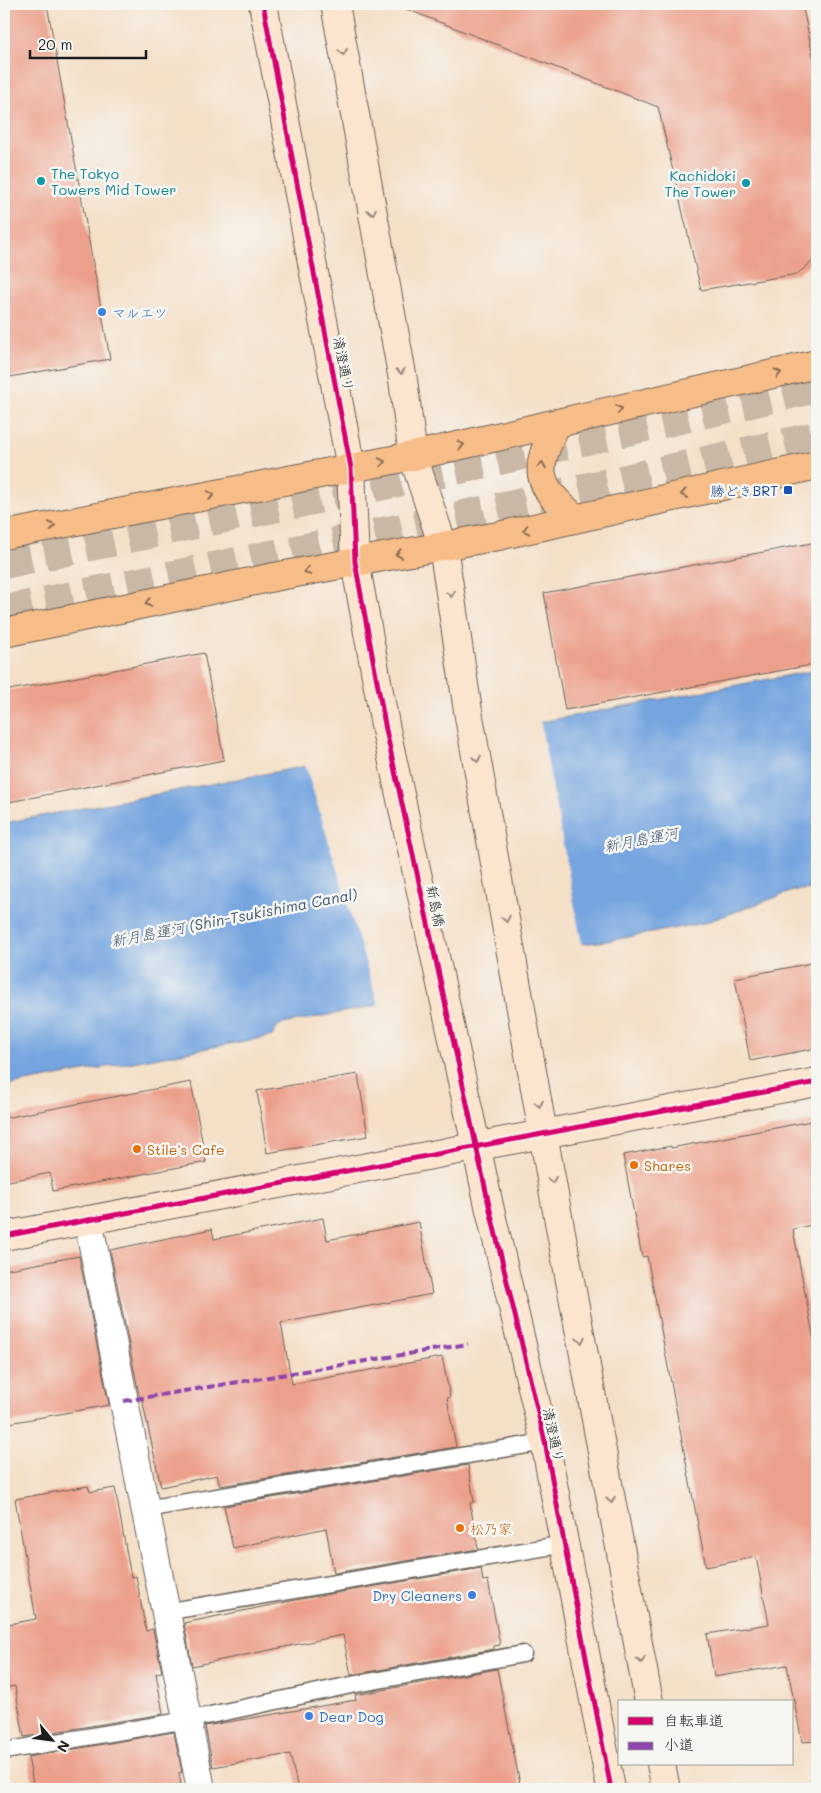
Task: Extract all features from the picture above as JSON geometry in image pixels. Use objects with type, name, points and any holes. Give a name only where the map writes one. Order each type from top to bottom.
[{"type":"main road","points":[[4,535],[413,456],[817,364]]},
{"type":"main road","points":[[557,423],[546,447],[540,471],[544,487],[574,518]]},
{"type":"main road","points":[[4,633],[355,562],[498,536],[817,465]]},
{"type":"street","name":"清澄通り","points":[[263,4],[351,468],[355,562],[386,730]]},
{"type":"street","points":[[335,4],[403,380],[413,456],[443,546],[468,711],[556,1205],[649,1700]]},
{"type":"street","name":"新島橋","points":[[386,730],[464,1087]]},
{"type":"street","points":[[4,1236],[544,1132],[817,1082]]},
{"type":"street","name":"清澄通り","points":[[464,1087],[490,1210],[545,1442],[611,1789]]},
{"type":"street","points":[[88,1220],[200,1789]]},
{"type":"street","points":[[661,1766],[666,1789]]},
{"type":"lane","points":[[145,1509],[545,1442]]},
{"type":"lane","points":[[165,1612],[565,1544]]},
{"type":"lane","points":[[4,1751],[187,1720],[351,1686],[523,1654]]},
{"type":"water","points":[[817,670],[817,889],[796,890],[704,923],[607,941],[527,950],[450,991],[278,1025],[272,1036],[4,1086],[4,823]]},
{"type":"pier","points":[[540,720],[582,946],[528,953],[451,993],[379,1007],[305,764]]},
{"type":"building","name":"The Tokyo Towers Mid Tower","points":[[4,4],[47,4],[110,359],[4,378]]},
{"type":"building","name":"Kachidoki The Tower","points":[[399,4],[802,4],[817,74],[817,258],[797,274],[701,290],[658,107],[398,6]]},
{"type":"building","points":[[817,542],[817,664],[565,710],[544,593]]},
{"type":"building","points":[[204,653],[224,760],[4,803],[4,691]]},
{"type":"building","points":[[817,962],[817,1048],[750,1061],[735,978]]},
{"type":"building","points":[[358,1074],[368,1136],[267,1153],[257,1091]]},
{"type":"building","points":[[191,1082],[206,1162],[53,1191],[50,1173],[4,1182],[4,1118]]},
{"type":"building","points":[[817,1120],[817,1224],[793,1229],[817,1357],[817,1741],[802,1742],[787,1665],[714,1677],[707,1634],[769,1624],[756,1557],[706,1567],[647,1256],[642,1257],[623,1155],[671,1146],[671,1148]]},
{"type":"building","points":[[323,1218],[327,1240],[419,1222],[432,1294],[281,1323],[292,1384],[442,1357],[450,1397],[447,1398],[456,1447],[220,1486],[217,1475],[161,1487],[142,1399],[140,1399],[110,1250],[212,1229],[214,1239]]},
{"type":"building","points":[[79,1256],[109,1405],[4,1424],[4,1270]]},
{"type":"building","points":[[468,1465],[474,1502],[470,1503],[478,1549],[334,1573],[326,1528],[233,1548],[224,1506]]},
{"type":"building","points":[[88,1486],[90,1492],[115,1488],[131,1577],[136,1576],[146,1631],[153,1629],[162,1672],[156,1673],[163,1714],[24,1737],[15,1686],[4,1688],[4,1625],[36,1619],[15,1499]]},
{"type":"building","points":[[481,1568],[483,1581],[488,1580],[500,1645],[494,1646],[494,1649],[351,1675],[343,1635],[192,1666],[184,1623],[301,1599]]},
{"type":"building","points":[[497,1669],[521,1789],[298,1789],[290,1754],[213,1767],[205,1726],[356,1700],[355,1695]]},
{"type":"building","points":[[174,1732],[182,1772],[179,1773],[182,1789],[34,1789],[28,1757]]},
{"type":"tunnel","points":[[4,565],[442,474],[817,389]]},
{"type":"tunnel","points":[[4,609],[451,517],[817,435]]},
{"type":"marked path","points":[[124,1401],[468,1344]]},
{"type":"cycle path","points":[[263,4],[351,468],[355,562],[386,730],[490,1210],[545,1442],[611,1789]]},
{"type":"cycle path","points":[[4,1236],[817,1082]]},
{"type":"place","name":"The Tokyo Towers Mid Tower","points":[[41,181]]},
{"type":"place","name":"Kachidoki The Tower","points":[[746,183]]},
{"type":"place","name":"マルエツ","points":[[102,312]]},
{"type":"place","name":"勝どきBRT","points":[[788,490]]},
{"type":"place","name":"Stile's Cafe","points":[[137,1149]]},
{"type":"place","name":"Shares","points":[[634,1165]]},
{"type":"place","name":"松乃家","points":[[460,1528]]},
{"type":"place","name":"Dry Cleaners","points":[[472,1595]]},
{"type":"place","name":"Dear Dog","points":[[309,1716]]},
{"type":"water label","name":"新月島運河","points":[[641,839]]},
{"type":"water label","name":"新月島運河 (Shin-Tsukishima Canal)","points":[[234,917]]}]
